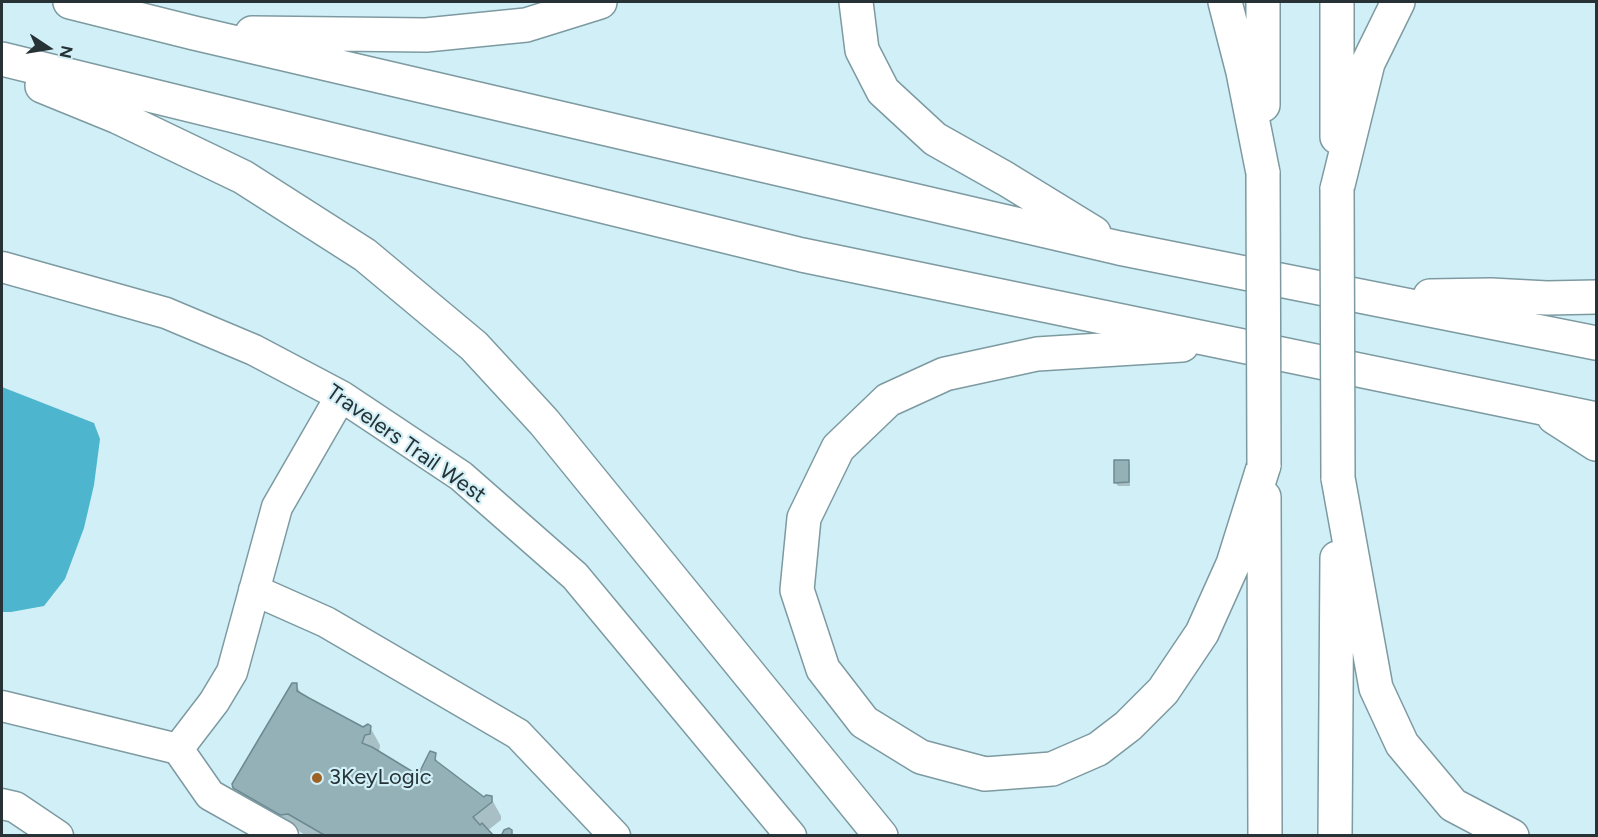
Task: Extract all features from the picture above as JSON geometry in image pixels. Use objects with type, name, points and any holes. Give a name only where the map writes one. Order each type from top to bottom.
[{"type":"highway","points":[[70,2],[194,33],[1119,248],[1596,343]]},
{"type":"highway","points":[[194,33],[426,35],[526,25],[600,2]]},
{"type":"highway","points":[[855,2],[862,50],[883,91],[935,139],[1119,248]]},
{"type":"highway","points":[[1225,2],[1243,72],[1263,173]]},
{"type":"highway","points":[[1263,2],[1265,836]]},
{"type":"highway","points":[[1335,836],[1338,478],[1337,2]]},
{"type":"highway","points":[[1337,189],[1368,63],[1398,2]]},
{"type":"highway","points":[[2,59],[802,255],[1596,419]]},
{"type":"highway","points":[[2,70],[118,117],[243,177],[365,255],[474,346],[544,422],[881,836]]},
{"type":"highway","points":[[1375,298],[1491,295],[1547,298],[1596,297]]},
{"type":"highway","points":[[1223,342],[1037,354],[945,374],[888,400],[838,448],[804,518],[797,590],[823,669],[864,722],[921,757],[985,774],[1052,769],[1098,749],[1128,726],[1163,691],[1202,633],[1233,564],[1264,465]]},
{"type":"highway","points":[[1540,408],[1596,444]]},
{"type":"highway","points":[[1338,478],[1376,688],[1402,744],[1453,805],[1512,836]]},
{"type":"street","name":"Travelers Trail West","points":[[2,267],[166,313],[254,350],[341,396],[461,476],[574,576],[791,836]]},
{"type":"street","points":[[178,749],[214,702],[232,672],[278,507],[341,396]]},
{"type":"street","points":[[254,590],[326,622],[518,734],[615,836]]},
{"type":"street","points":[[2,706],[178,749],[210,795],[283,836]]},
{"type":"street","points":[[6,812],[57,836]]},
{"type":"water","points":[[2,387],[94,423],[100,439],[94,485],[84,528],[65,579],[44,606],[11,612],[2,612]]},
{"type":"building","points":[[1114,460],[1129,460],[1129,482],[1114,483]]},
{"type":"building","points":[[292,683],[297,683],[297,691],[309,698],[363,727],[368,724],[371,726],[370,734],[365,735],[362,743],[418,775],[430,751],[436,753],[435,760],[484,797],[492,796],[492,802],[473,817],[494,836],[326,836],[288,814],[280,815],[233,788],[232,784]]},
{"type":"building","points":[[509,828],[512,830],[512,836],[501,836],[504,830]]},
{"type":"place","name":"3KeyLogic","points":[[317,778]]}]
